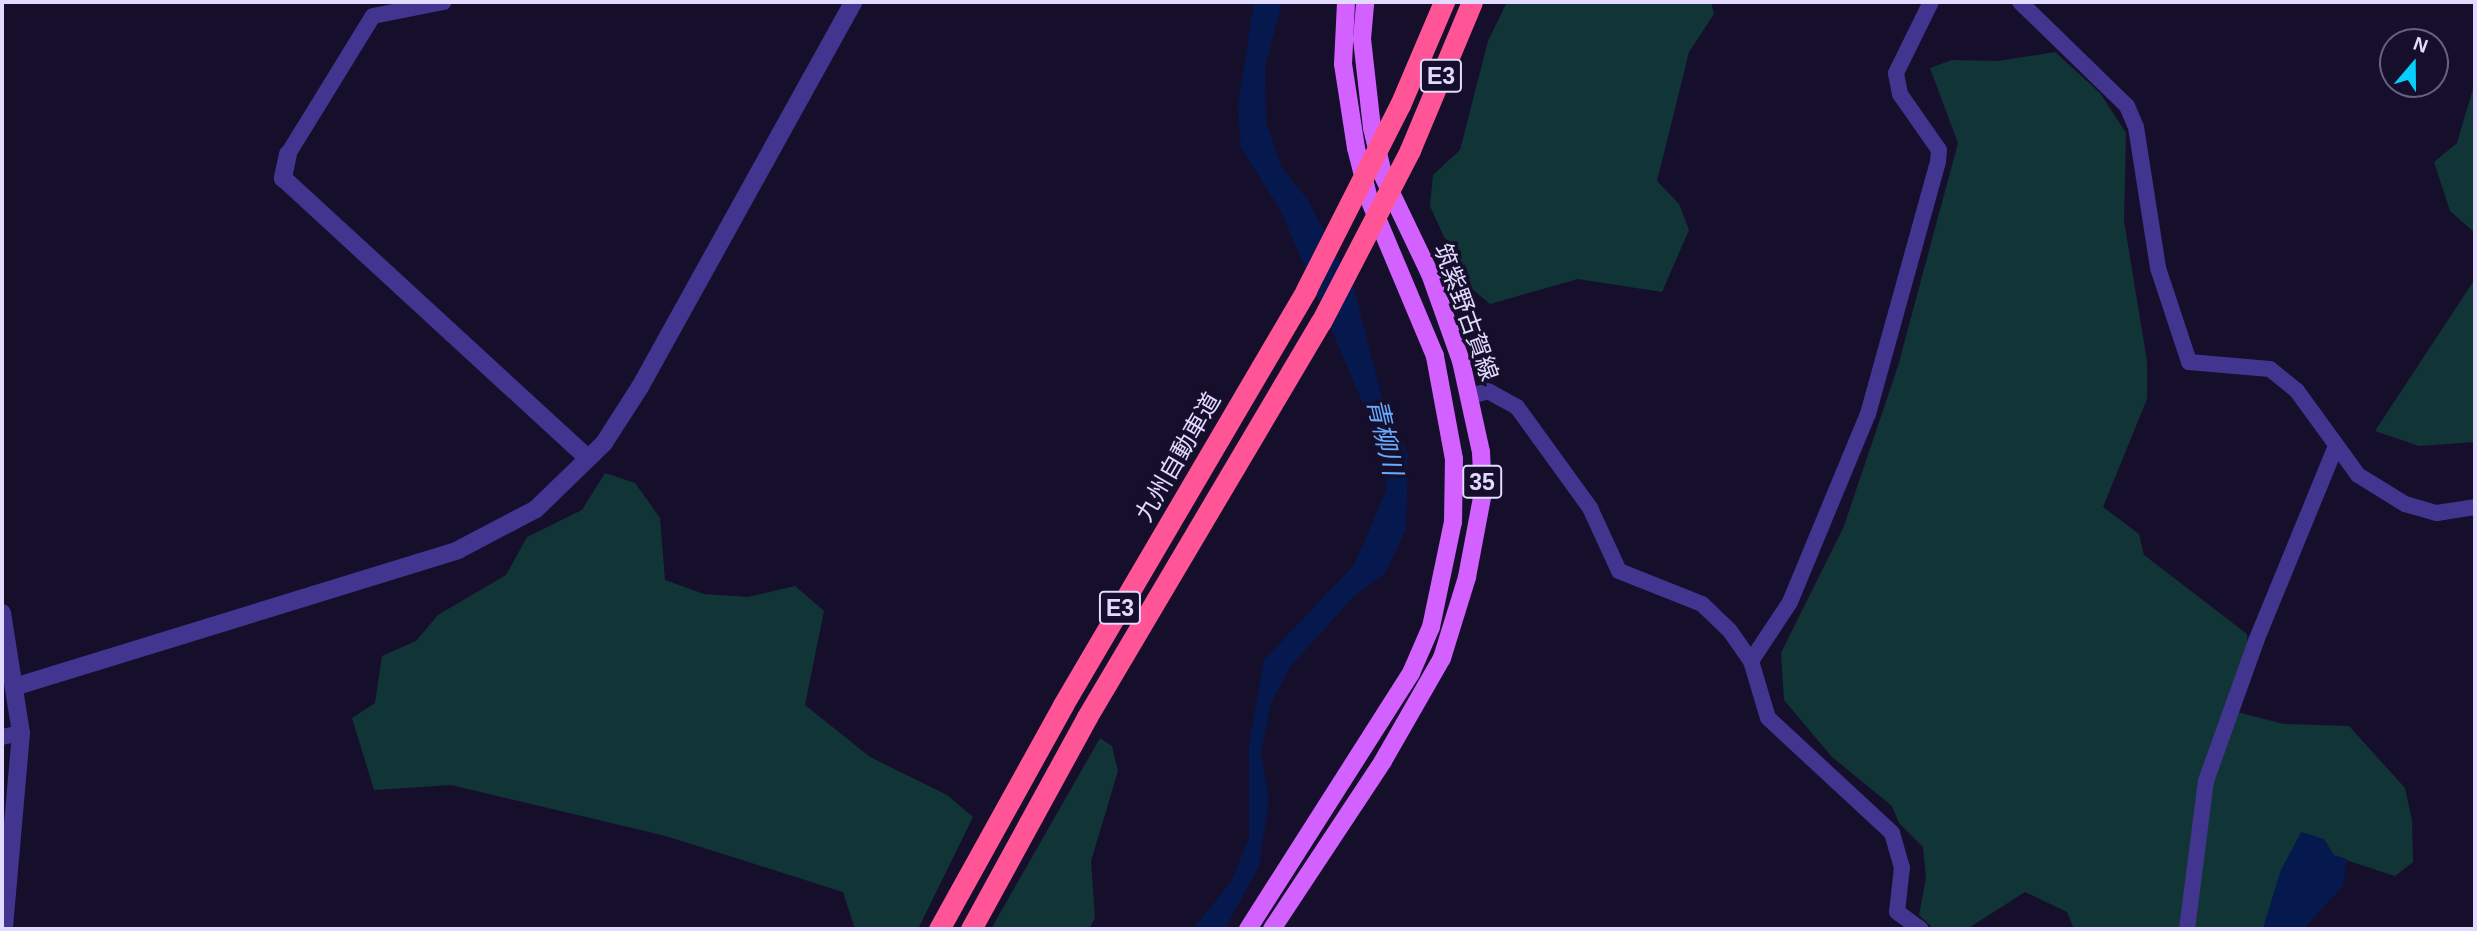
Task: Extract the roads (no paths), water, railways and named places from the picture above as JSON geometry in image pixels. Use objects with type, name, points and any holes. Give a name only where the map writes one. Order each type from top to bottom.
[{"type":"highway","name":"九州自動車道","points":[[939,929],[1063,705],[1306,290],[1400,105],[1444,2]]},
{"type":"highway","name":"E3","points":[[971,929],[1087,717],[1321,322],[1409,150],[1472,2]]},
{"type":"main road","name":"筑紫野古賀線","points":[[1248,929],[1411,673],[1431,627],[1453,522],[1454,459],[1435,356],[1369,199],[1353,137],[1343,64],[1346,2]]},
{"type":"main road","name":"筑紫野古賀線","points":[[1272,929],[1390,750],[1442,659],[1464,587],[1483,492],[1471,396],[1430,274],[1384,178],[1365,77],[1365,2]]},
{"type":"street","points":[[444,2],[373,16],[288,154],[284,178],[588,458]]},
{"type":"street","points":[[14,687],[458,550],[536,509],[588,458],[640,387],[853,2]]},
{"type":"street","points":[[1751,662],[1790,602],[1868,415],[1938,162],[1939,150],[1900,94],[1896,73],[1931,2]]},
{"type":"street","points":[[2020,2],[2127,106],[2136,127],[2158,268],[2189,362],[2281,375],[2358,475],[2405,504],[2437,513],[2475,507]]},
{"type":"street","points":[[1471,396],[1488,391],[1517,407],[1590,508],[1619,571],[1702,604],[1751,662],[1768,718],[1892,833],[1902,867],[1897,912],[1920,929]]},
{"type":"street","points":[[2187,929],[2206,781],[2256,641],[2336,448]]},
{"type":"street","points":[[2,613],[21,733],[4,929]]},
{"type":"street","points":[[2,737],[21,733]]},
{"type":"water","name":"青柳川","points":[[1254,2],[1282,2],[1265,67],[1266,122],[1282,168],[1308,200],[1354,289],[1382,398],[1408,455],[1406,529],[1385,573],[1353,597],[1290,667],[1271,703],[1261,753],[1269,799],[1259,866],[1225,929],[1193,929],[1231,882],[1249,838],[1249,744],[1264,660],[1354,565],[1386,491],[1388,462],[1280,209],[1241,148],[1238,106]]},
{"type":"water","points":[[2301,832],[2324,839],[2334,855],[2347,859],[2343,886],[2303,929],[2263,929],[2281,870]]}]
